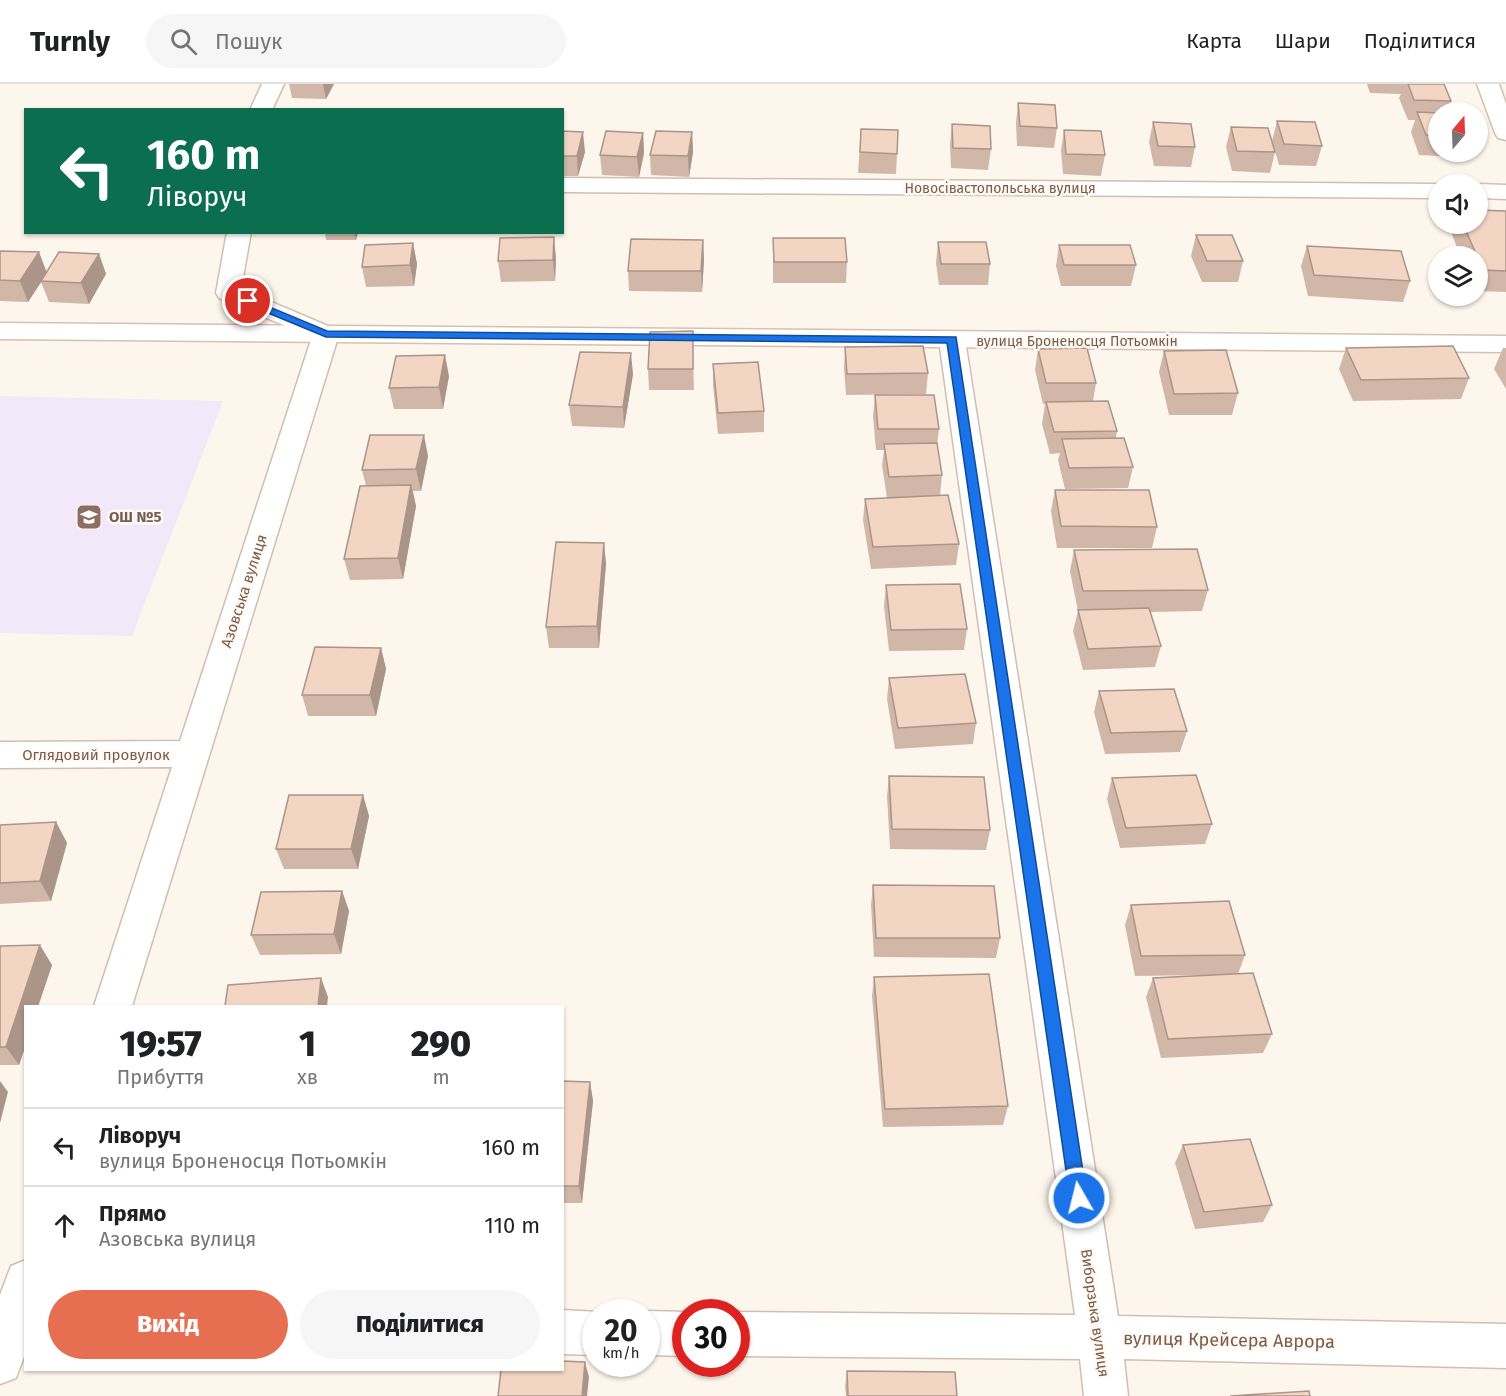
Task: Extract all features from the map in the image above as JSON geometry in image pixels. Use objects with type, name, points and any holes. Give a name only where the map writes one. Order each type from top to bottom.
[{"type":"street","points":[[262,108],[273,84]]},
{"type":"street","points":[[1488,84],[1504,125]]},
{"type":"street","name":"Новосівастопольська вулиця","points":[[564,185],[1428,191]]},
{"type":"street","points":[[1488,191],[1506,192]]},
{"type":"street","points":[[238,234],[228,293],[326,334]]},
{"type":"street","name":"вулиця Броненосця Потьомкін","points":[[0,332],[1506,345]]},
{"type":"street","name":"Азовська вулиця","points":[[112,1005],[326,334]]},
{"type":"street","name":"Виборзька вулиця","points":[[952,340],[1100,1337],[1106,1396]]},
{"type":"street","name":"Оглядовий провулок","points":[[0,755],[192,754]]},
{"type":"street","points":[[9,1336],[24,1287]]},
{"type":"street","points":[[564,1332],[582,1333]]},
{"type":"street","name":"вулиця Крейсера Аврора","points":[[750,1334],[1100,1337],[1506,1346]]},
{"type":"shaded area","name":"ОШ №5","points":[[0,396],[223,401],[132,636],[0,633]]},
{"type":"building","points":[[1408,84],[1444,84],[1451,101],[1414,100]]},
{"type":"building","points":[[1018,103],[1055,105],[1057,128],[1020,126]]},
{"type":"building","points":[[1417,112],[1428,113],[1428,135]]},
{"type":"building","points":[[1277,121],[1315,122],[1322,146],[1284,144]]},
{"type":"building","points":[[1153,122],[1191,124],[1195,147],[1158,146]]},
{"type":"building","points":[[952,124],[990,126],[991,149],[953,148]]},
{"type":"building","points":[[1231,127],[1268,128],[1275,152],[1237,151]]},
{"type":"building","points":[[861,129],[898,130],[897,154],[860,152]]},
{"type":"building","points":[[1064,130],[1101,131],[1105,155],[1066,154]]},
{"type":"building","points":[[564,131],[583,132],[577,156],[564,156]]},
{"type":"building","points":[[606,131],[643,133],[637,157],[600,155]]},
{"type":"building","points":[[656,131],[692,132],[688,156],[650,155]]},
{"type":"building","points":[[1488,210],[1506,211],[1506,271],[1488,270],[1488,246],[1473,246],[1467,234],[1488,234]]},
{"type":"building","points":[[1196,235],[1232,235],[1243,261],[1207,261]]},
{"type":"building","points":[[554,237],[553,260],[498,261],[500,238]]},
{"type":"building","points":[[773,238],[845,238],[847,262],[774,262]]},
{"type":"building","points":[[631,239],[703,240],[701,271],[628,271]]},
{"type":"building","points":[[938,242],[986,242],[990,264],[941,264]]},
{"type":"building","points":[[413,243],[410,265],[362,267],[365,245]]},
{"type":"building","points":[[1059,245],[1130,245],[1136,265],[1064,265]]},
{"type":"building","points":[[1307,246],[1401,251],[1410,281],[1314,275]]},
{"type":"building","points":[[0,251],[39,252],[20,281],[0,280]]},
{"type":"building","points":[[59,252],[99,254],[81,283],[41,281]]},
{"type":"building","points":[[693,331],[693,369],[648,369],[650,332]]},
{"type":"building","points":[[923,346],[928,373],[847,374],[845,347]]},
{"type":"building","points":[[1453,346],[1469,378],[1361,380],[1346,348]]},
{"type":"building","points":[[1087,348],[1096,383],[1046,383],[1038,349]]},
{"type":"building","points":[[1226,350],[1238,393],[1174,394],[1164,351]]},
{"type":"building","points":[[580,352],[631,353],[623,407],[569,405]]},
{"type":"building","points":[[445,355],[439,387],[389,388],[396,356]]},
{"type":"building","points":[[758,362],[764,411],[718,413],[713,364]]},
{"type":"building","points":[[875,395],[934,395],[939,429],[878,429]]},
{"type":"building","points":[[1108,401],[1117,431],[1054,432],[1046,402]]},
{"type":"building","points":[[370,435],[424,435],[416,469],[362,470]]},
{"type":"building","points":[[1124,438],[1133,467],[1069,468],[1062,439]]},
{"type":"building","points":[[937,443],[942,475],[889,477],[884,444]]},
{"type":"building","points":[[411,485],[398,558],[344,559],[360,486]]},
{"type":"building","points":[[1055,490],[1149,490],[1157,527],[1061,526]]},
{"type":"building","points":[[948,495],[959,544],[873,547],[865,499]]},
{"type":"building","points":[[556,542],[604,543],[597,626],[546,627]]},
{"type":"building","points":[[1197,549],[1208,590],[1083,591],[1074,550]]},
{"type":"building","points":[[960,584],[967,629],[891,630],[886,585]]},
{"type":"building","points":[[1149,608],[1161,646],[1088,649],[1078,610]]},
{"type":"building","points":[[315,647],[381,648],[370,695],[302,695]]},
{"type":"building","points":[[965,674],[976,723],[898,728],[889,678]]},
{"type":"building","points":[[1174,689],[1187,731],[1111,733],[1099,691]]},
{"type":"building","points":[[1196,775],[1212,824],[1126,828],[1112,778]]},
{"type":"building","points":[[889,776],[984,777],[990,830],[892,829]]},
{"type":"building","points":[[289,795],[363,795],[351,849],[276,849]]},
{"type":"building","points":[[56,822],[40,881],[0,883],[0,825]]},
{"type":"building","points":[[873,885],[994,886],[1000,938],[876,938]]},
{"type":"building","points":[[342,891],[334,934],[251,935],[261,892]]},
{"type":"building","points":[[1229,901],[1245,955],[1141,956],[1131,905]]},
{"type":"building","points":[[40,945],[6,1047],[0,1047],[0,946]]},
{"type":"building","points":[[1253,973],[1272,1034],[1168,1039],[1153,978]]},
{"type":"building","points":[[989,974],[1008,1106],[885,1109],[874,977]]},
{"type":"building","points":[[321,978],[318,1005],[225,1005],[228,985]]},
{"type":"building","points":[[564,1081],[590,1082],[579,1186],[564,1186]]},
{"type":"building","points":[[1250,1139],[1272,1205],[1204,1212],[1183,1145]]},
{"type":"building","points":[[564,1361],[582,1362],[582,1396],[498,1396],[501,1371],[564,1371]]},
{"type":"building","points":[[847,1371],[955,1372],[957,1396],[848,1396]]},
{"type":"building","points":[[1309,1391],[1310,1396],[1230,1396]]},
{"type":"place","name":"ОШ №5","points":[[89,517]]},
{"type":"route","points":[[248,301],[326,334],[952,340],[1079,1198]]}]
